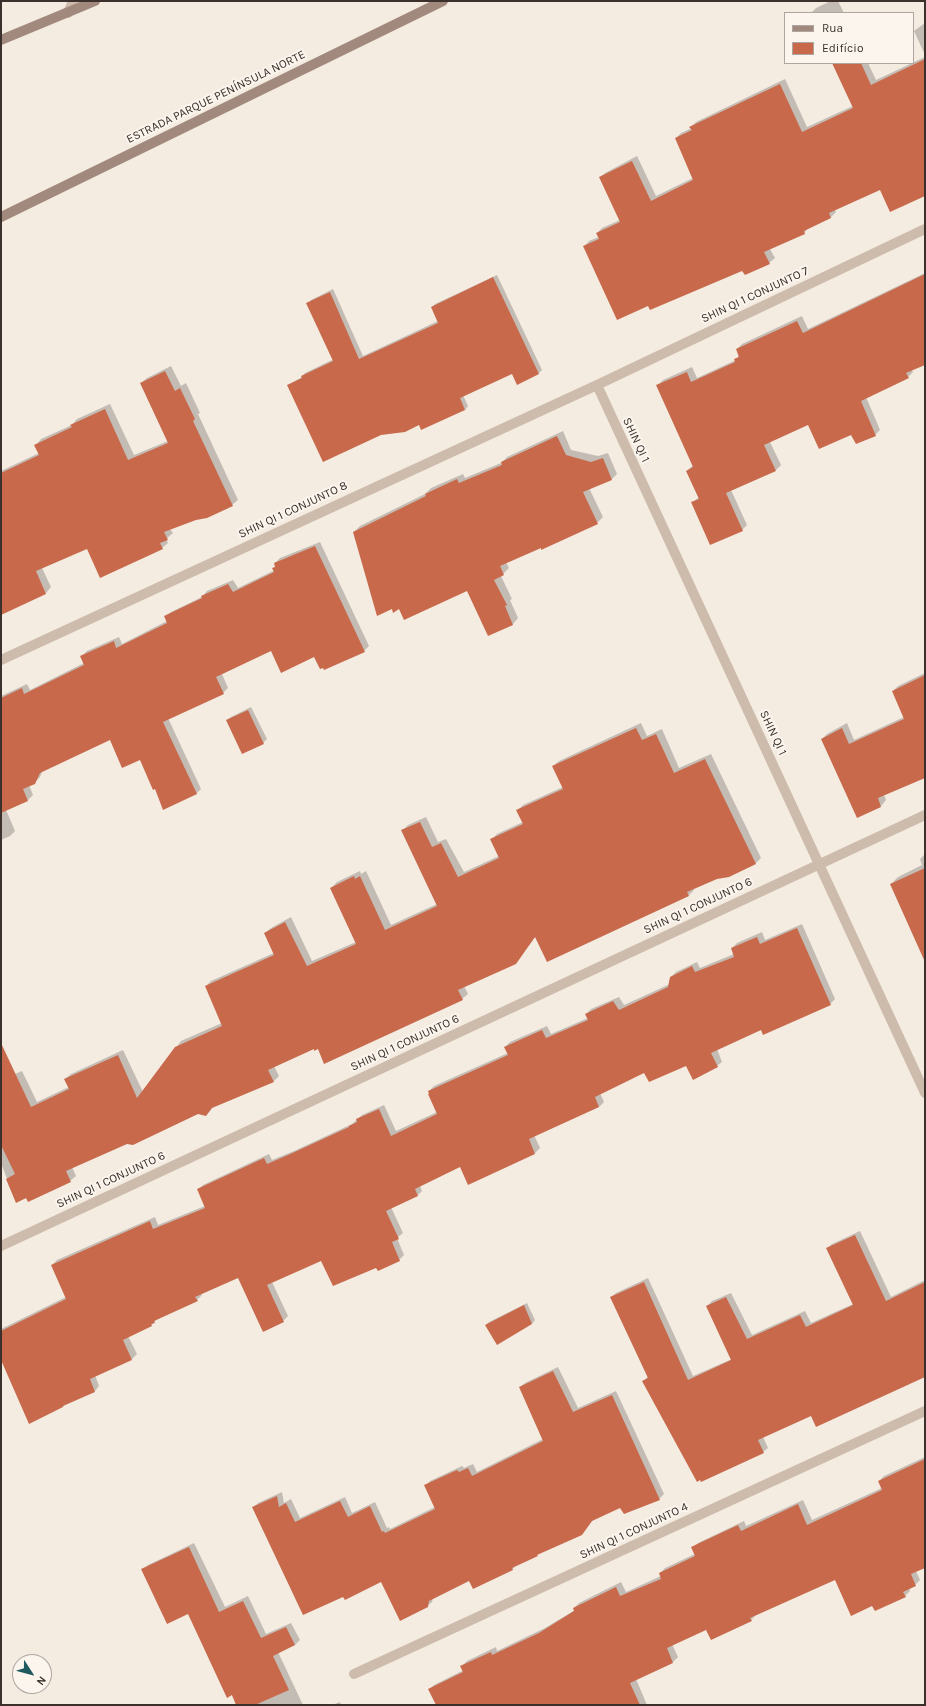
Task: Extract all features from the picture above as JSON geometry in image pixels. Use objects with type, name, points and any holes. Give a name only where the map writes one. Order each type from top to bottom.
[{"type":"main road","points":[[1,40],[95,1]]},
{"type":"main road","name":"ESTRADA PARQUE PENÍNSULA NORTE","points":[[1,217],[435,3],[443,1]]},
{"type":"street","points":[[68,13],[73,1]]},
{"type":"street","name":"SHIN QI 1 CONJUNTO 7","points":[[597,385],[925,229]]},
{"type":"street","name":"SHIN QI 1 CONJUNTO 8","points":[[1,660],[597,385]]},
{"type":"street","name":"SHIN QI 1","points":[[597,385],[925,1093]]},
{"type":"street","name":"SHIN QI 1 CONJUNTO 6","points":[[1,1246],[925,815]]},
{"type":"street","name":"SHIN QI 1 CONJUNTO 4","points":[[354,1674],[925,1411]]},
{"type":"building","points":[[925,59],[925,196],[890,212],[880,190],[829,213],[831,218],[804,231],[805,234],[764,252],[770,264],[745,275],[742,271],[650,310],[648,306],[617,320],[583,246],[599,239],[596,233],[620,222],[599,177],[632,161],[651,201],[693,180],[675,138],[692,130],[689,127],[780,84],[802,132],[853,108],[832,64],[861,64],[871,85]]},
{"type":"building","points":[[925,274],[925,365],[906,373],[909,378],[861,401],[876,436],[856,444],[851,435],[819,449],[808,425],[764,445],[776,471],[726,493],[743,531],[710,545],[691,502],[699,499],[686,471],[693,467],[656,385],[687,372],[691,382],[735,362],[734,359],[739,357],[736,349],[797,321],[803,333]]},
{"type":"building","points":[[493,277],[539,374],[517,385],[512,374],[460,398],[465,410],[421,430],[419,425],[405,432],[381,435],[323,462],[287,385],[302,378],[301,376],[333,361],[306,303],[330,292],[359,359],[438,323],[431,307]]},
{"type":"building","points":[[165,371],[175,391],[180,388],[195,419],[193,421],[233,506],[207,518],[196,520],[164,532],[168,540],[160,543],[163,549],[100,578],[87,549],[36,571],[46,594],[1,615],[1,473],[39,455],[34,445],[72,427],[70,425],[105,409],[128,460],[168,443],[140,383]]},
{"type":"building","points":[[557,436],[566,455],[591,462],[603,458],[612,480],[583,492],[598,524],[541,550],[541,548],[500,566],[504,575],[494,580],[507,605],[505,606],[513,625],[488,636],[467,591],[404,620],[399,609],[393,613],[392,609],[377,616],[353,532],[426,496],[425,494],[457,479],[459,483],[502,465],[501,462]]},
{"type":"building","points":[[315,546],[365,652],[324,670],[323,668],[320,669],[314,657],[281,673],[271,651],[216,677],[224,694],[163,722],[197,794],[163,810],[155,789],[153,790],[140,760],[122,768],[110,740],[40,773],[35,784],[23,789],[28,801],[1,813],[1,698],[22,688],[24,694],[84,665],[80,656],[114,641],[116,648],[167,623],[164,616],[202,598],[201,596],[228,584],[233,592],[274,572],[272,568],[275,567],[274,563]]},
{"type":"building","points":[[925,675],[925,778],[878,798],[881,807],[857,818],[821,739],[842,728],[849,744],[904,719],[892,691]]},
{"type":"building","points":[[248,710],[264,744],[242,754],[226,720]]},
{"type":"building","points":[[636,728],[642,740],[656,734],[674,773],[705,759],[756,864],[729,877],[717,879],[687,892],[689,896],[547,962],[535,937],[516,964],[458,990],[463,1000],[324,1064],[318,1049],[314,1051],[314,1049],[268,1070],[274,1082],[212,1108],[206,1116],[198,1114],[133,1145],[127,1144],[66,1171],[71,1182],[28,1202],[26,1198],[16,1203],[6,1179],[15,1174],[1,1145],[1,1043],[31,1107],[69,1089],[64,1079],[118,1055],[137,1098],[175,1047],[222,1026],[205,986],[274,955],[264,933],[285,922],[307,966],[356,944],[330,888],[354,876],[355,879],[360,876],[385,930],[437,906],[401,830],[420,822],[432,847],[441,843],[458,877],[499,858],[490,839],[523,824],[516,810],[563,789],[552,766]]},
{"type":"building","points":[[925,868],[925,962],[890,884]]},
{"type":"building","points":[[797,928],[831,1005],[763,1035],[761,1030],[711,1053],[718,1067],[693,1080],[686,1066],[649,1082],[644,1073],[595,1097],[599,1107],[529,1139],[535,1154],[468,1185],[460,1167],[415,1189],[418,1196],[386,1211],[399,1239],[392,1242],[400,1261],[378,1271],[376,1268],[333,1286],[321,1261],[267,1285],[284,1322],[263,1332],[238,1278],[195,1297],[198,1301],[154,1321],[155,1323],[151,1324],[152,1326],[123,1340],[132,1360],[90,1379],[95,1392],[63,1406],[29,1424],[1,1360],[1,1331],[66,1299],[51,1265],[150,1221],[153,1229],[205,1208],[197,1189],[264,1158],[267,1164],[288,1155],[349,1127],[357,1122],[356,1119],[379,1109],[391,1136],[437,1114],[428,1091],[508,1055],[504,1047],[542,1030],[546,1038],[588,1020],[585,1014],[613,1001],[619,1010],[668,987],[670,977],[692,966],[695,972],[734,957],[731,948],[757,937],[760,944]]},
{"type":"building","points":[[855,1235],[886,1301],[925,1282],[925,1377],[816,1427],[811,1416],[758,1440],[764,1453],[701,1482],[700,1480],[697,1482],[642,1381],[648,1378],[610,1297],[644,1282],[688,1380],[731,1360],[706,1306],[726,1297],[747,1339],[800,1315],[806,1327],[853,1305],[826,1248]]},
{"type":"building","points":[[524,1305],[532,1324],[497,1345],[485,1325]]},
{"type":"building","points":[[553,1371],[573,1412],[612,1395],[660,1500],[624,1514],[620,1508],[592,1521],[582,1535],[537,1555],[538,1556],[512,1568],[513,1570],[473,1589],[469,1581],[429,1601],[428,1607],[400,1621],[381,1582],[345,1600],[343,1597],[303,1615],[252,1507],[277,1496],[279,1507],[286,1503],[295,1522],[340,1501],[348,1517],[370,1506],[382,1532],[384,1531],[385,1533],[435,1509],[424,1485],[457,1470],[459,1472],[468,1468],[472,1476],[543,1441],[519,1387]]},
{"type":"building","points":[[925,1459],[925,1568],[911,1574],[916,1586],[903,1592],[906,1597],[875,1611],[872,1606],[851,1616],[835,1580],[750,1618],[752,1621],[711,1640],[706,1630],[667,1648],[673,1663],[630,1683],[640,1705],[436,1705],[428,1689],[463,1672],[460,1666],[491,1652],[492,1655],[539,1633],[574,1611],[573,1608],[616,1587],[620,1596],[661,1579],[659,1573],[695,1556],[691,1547],[738,1525],[741,1531],[798,1504],[807,1525],[882,1490],[878,1481]]},
{"type":"building","points":[[189,1547],[219,1612],[243,1601],[261,1638],[286,1627],[295,1645],[273,1656],[289,1690],[255,1705],[236,1705],[232,1695],[227,1698],[188,1614],[167,1624],[141,1569]]}]
